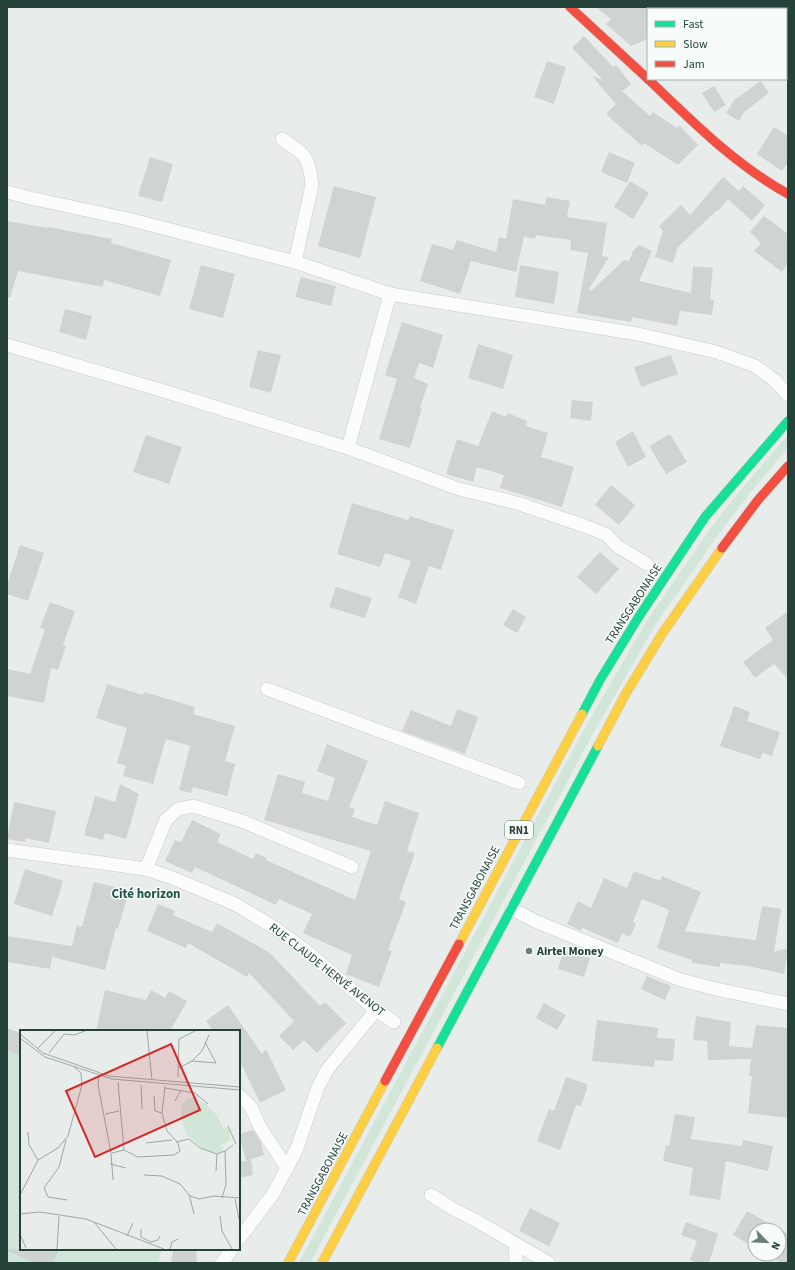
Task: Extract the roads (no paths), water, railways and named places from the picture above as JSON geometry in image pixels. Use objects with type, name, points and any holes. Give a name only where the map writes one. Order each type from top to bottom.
[{"type":"main road","points":[[570,7],[647,78]]},
{"type":"main road","points":[[649,80],[733,158],[778,189],[788,194]]},
{"type":"main road","name":"TRANSGABONAISE","points":[[288,1263],[600,680],[638,618],[705,517],[788,421]]},
{"type":"main road","name":"RN1","points":[[322,1263],[512,910],[625,695],[662,634],[729,538],[758,500],[788,466]]},
{"type":"street","points":[[282,139],[298,150],[307,159],[312,185],[295,262]]},
{"type":"street","points":[[7,192],[128,219],[295,262],[390,294],[638,334],[716,352],[755,366],[773,380],[788,395]]},
{"type":"street","points":[[348,448],[390,294]]},
{"type":"street","points":[[7,345],[157,389],[348,448],[459,489],[517,503],[582,525],[607,535],[617,546],[647,564]]},
{"type":"street","points":[[267,689],[519,784]]},
{"type":"street","points":[[146,869],[166,820],[178,809],[193,806],[239,820],[352,867]]},
{"type":"street","name":"RUE CLAUDE HERVÉ AVENOT","points":[[7,850],[146,869],[170,877],[235,904],[275,928],[304,949],[376,1010],[394,1022]]},
{"type":"street","points":[[512,910],[537,922],[681,980],[788,1004]]},
{"type":"street","points":[[240,1238],[273,1194],[287,1168],[297,1148],[318,1087],[327,1070],[376,1010]]},
{"type":"street","points":[[240,1096],[251,1107],[260,1127],[287,1168]]},
{"type":"street","points":[[431,1195],[549,1263]]},
{"type":"street","points":[[515,1244],[516,1263]]},
{"type":"street","points":[[222,1263],[231,1250]]},
{"type":"place","name":"Airtel Money","points":[[529,951]]},
{"type":"district","name":"Cité horizon","points":[[146,894]]}]
